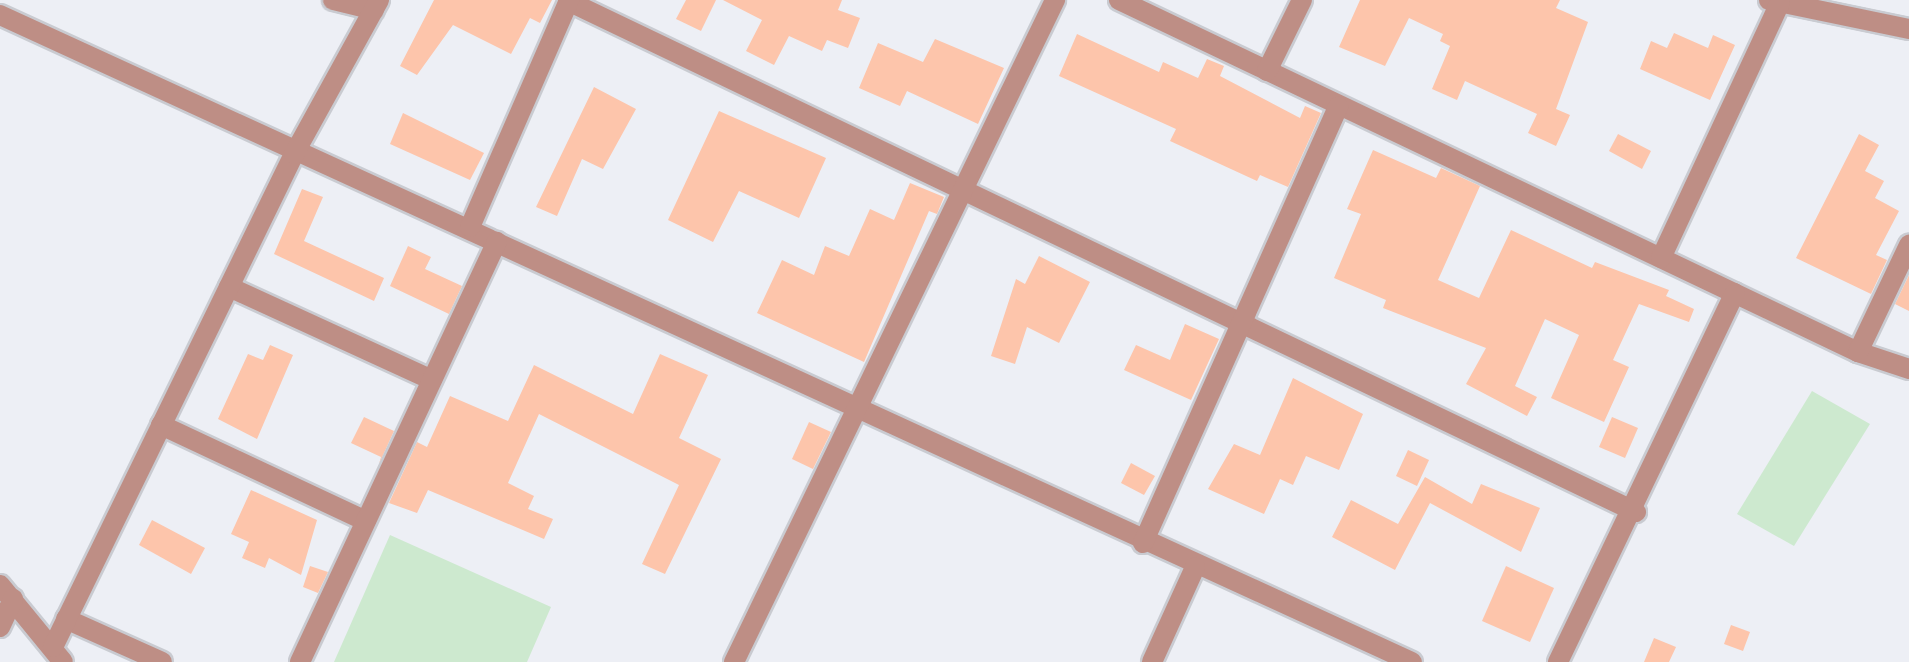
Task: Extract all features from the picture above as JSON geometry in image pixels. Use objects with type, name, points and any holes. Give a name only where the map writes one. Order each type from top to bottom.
[{"type":"street","points":[[58,654],[66,619],[294,154],[377,5],[333,0]]},
{"type":"street","points":[[734,662],[853,408],[968,188],[1055,0]]},
{"type":"street","points":[[1119,0],[1338,107],[1858,352],[1909,369]]},
{"type":"street","points":[[1267,71],[1302,0]]},
{"type":"street","points":[[470,227],[569,1],[968,188],[1636,512]]},
{"type":"street","points":[[1661,258],[1774,2],[1909,29]]},
{"type":"street","points":[[0,15],[294,154],[470,227],[1195,567],[1412,662]]},
{"type":"street","points":[[1143,543],[1338,107]]},
{"type":"street","points":[[300,662],[497,242]]},
{"type":"street","points":[[1858,352],[1909,245]]},
{"type":"street","points":[[229,287],[432,380]]},
{"type":"street","points":[[1558,662],[1636,512],[1688,383],[1735,293]]},
{"type":"street","points":[[161,425],[366,521]]},
{"type":"street","points":[[1152,662],[1195,567]]},
{"type":"street","points":[[6,592],[58,654]]},
{"type":"street","points":[[0,627],[6,592]]},
{"type":"street","points":[[66,619],[162,662]]},
{"type":"green space","points":[[1812,391],[1870,424],[1794,546],[1737,514]]},
{"type":"green space","points":[[390,535],[551,607],[527,662],[334,662]]},
{"type":"building","points":[[434,0],[552,0],[540,23],[530,18],[511,54],[453,25],[417,75],[400,66]]},
{"type":"building","points":[[686,0],[716,0],[701,31],[676,19]]},
{"type":"building","points":[[723,0],[842,0],[838,10],[860,18],[848,48],[827,40],[822,51],[789,36],[774,65],[746,51],[762,20]]},
{"type":"building","points":[[1360,0],[1560,0],[1556,8],[1588,22],[1556,109],[1570,115],[1556,146],[1528,133],[1537,114],[1465,81],[1457,100],[1432,89],[1450,46],[1440,41],[1443,34],[1409,18],[1385,66],[1339,47]]},
{"type":"building","points":[[1674,33],[1708,48],[1713,35],[1735,45],[1710,100],[1640,69],[1651,41],[1667,48]]},
{"type":"building","points":[[1077,34],[1159,72],[1163,62],[1198,78],[1207,59],[1224,66],[1220,76],[1300,118],[1305,106],[1321,113],[1288,187],[1260,175],[1257,181],[1170,141],[1176,129],[1059,76]]},
{"type":"building","points":[[935,39],[1004,68],[978,124],[907,91],[900,106],[859,88],[878,43],[923,62]]},
{"type":"building","points":[[594,87],[636,109],[603,169],[582,159],[557,216],[536,207]]},
{"type":"building","points":[[719,111],[826,158],[799,218],[739,191],[713,242],[668,220]]},
{"type":"building","points":[[403,113],[484,153],[470,180],[390,144]]},
{"type":"building","points":[[1618,134],[1651,151],[1642,169],[1609,151]]},
{"type":"building","points":[[1859,134],[1879,145],[1865,171],[1884,181],[1875,198],[1899,211],[1876,255],[1887,260],[1871,294],[1796,258]]},
{"type":"building","points":[[1373,150],[1436,178],[1441,168],[1480,186],[1438,280],[1479,298],[1511,230],[1592,268],[1595,262],[1669,290],[1666,296],[1694,309],[1689,322],[1639,304],[1613,360],[1629,367],[1604,422],[1551,398],[1579,335],[1545,319],[1515,386],[1537,397],[1527,416],[1466,384],[1486,348],[1383,308],[1386,300],[1334,278],[1361,214],[1347,209]]},
{"type":"building","points":[[910,183],[944,197],[937,214],[929,211],[864,362],[757,313],[782,260],[814,275],[825,246],[849,256],[870,209],[894,220]]},
{"type":"building","points":[[302,189],[323,197],[304,241],[384,278],[374,301],[274,254]]},
{"type":"building","points":[[408,246],[431,257],[425,269],[462,286],[449,314],[390,286]]},
{"type":"building","points":[[1039,256],[1090,282],[1059,343],[1027,327],[1015,364],[991,356],[1016,279],[1025,284]]},
{"type":"building","points":[[1909,275],[1909,311],[1895,304]]},
{"type":"building","points":[[1185,324],[1219,339],[1191,400],[1124,370],[1136,345],[1170,360]]},
{"type":"building","points":[[270,345],[293,355],[257,439],[218,419],[248,354],[263,360]]},
{"type":"building","points":[[660,354],[708,375],[679,438],[721,459],[665,574],[642,564],[679,485],[539,414],[508,483],[534,496],[528,509],[553,519],[544,539],[428,490],[417,513],[389,503],[417,442],[427,447],[450,396],[508,421],[534,365],[633,414]]},
{"type":"building","points":[[1293,378],[1363,414],[1339,470],[1306,456],[1293,485],[1280,479],[1264,514],[1208,489],[1234,444],[1260,455]]},
{"type":"building","points":[[364,417],[394,431],[379,464],[381,457],[351,443]]},
{"type":"building","points":[[1612,417],[1638,428],[1625,458],[1599,447]]},
{"type":"building","points":[[809,422],[831,432],[813,469],[792,459]]},
{"type":"building","points":[[1408,450],[1429,460],[1417,486],[1396,476]]},
{"type":"building","points":[[1131,463],[1155,476],[1144,495],[1121,483]]},
{"type":"building","points":[[1425,477],[1472,504],[1481,484],[1540,508],[1521,552],[1430,503],[1395,570],[1332,537],[1351,500],[1398,524]]},
{"type":"building","points":[[251,490],[317,520],[301,575],[269,558],[265,568],[242,558],[249,542],[231,534]]},
{"type":"building","points":[[152,520],[205,548],[191,574],[139,545]]},
{"type":"building","points":[[310,566],[328,572],[318,593],[303,587]]},
{"type":"building","points":[[1506,566],[1554,588],[1530,642],[1482,621]]},
{"type":"building","points":[[1731,625],[1750,632],[1743,651],[1724,644]]},
{"type":"building","points":[[1654,638],[1676,647],[1669,662],[1644,662]]}]
